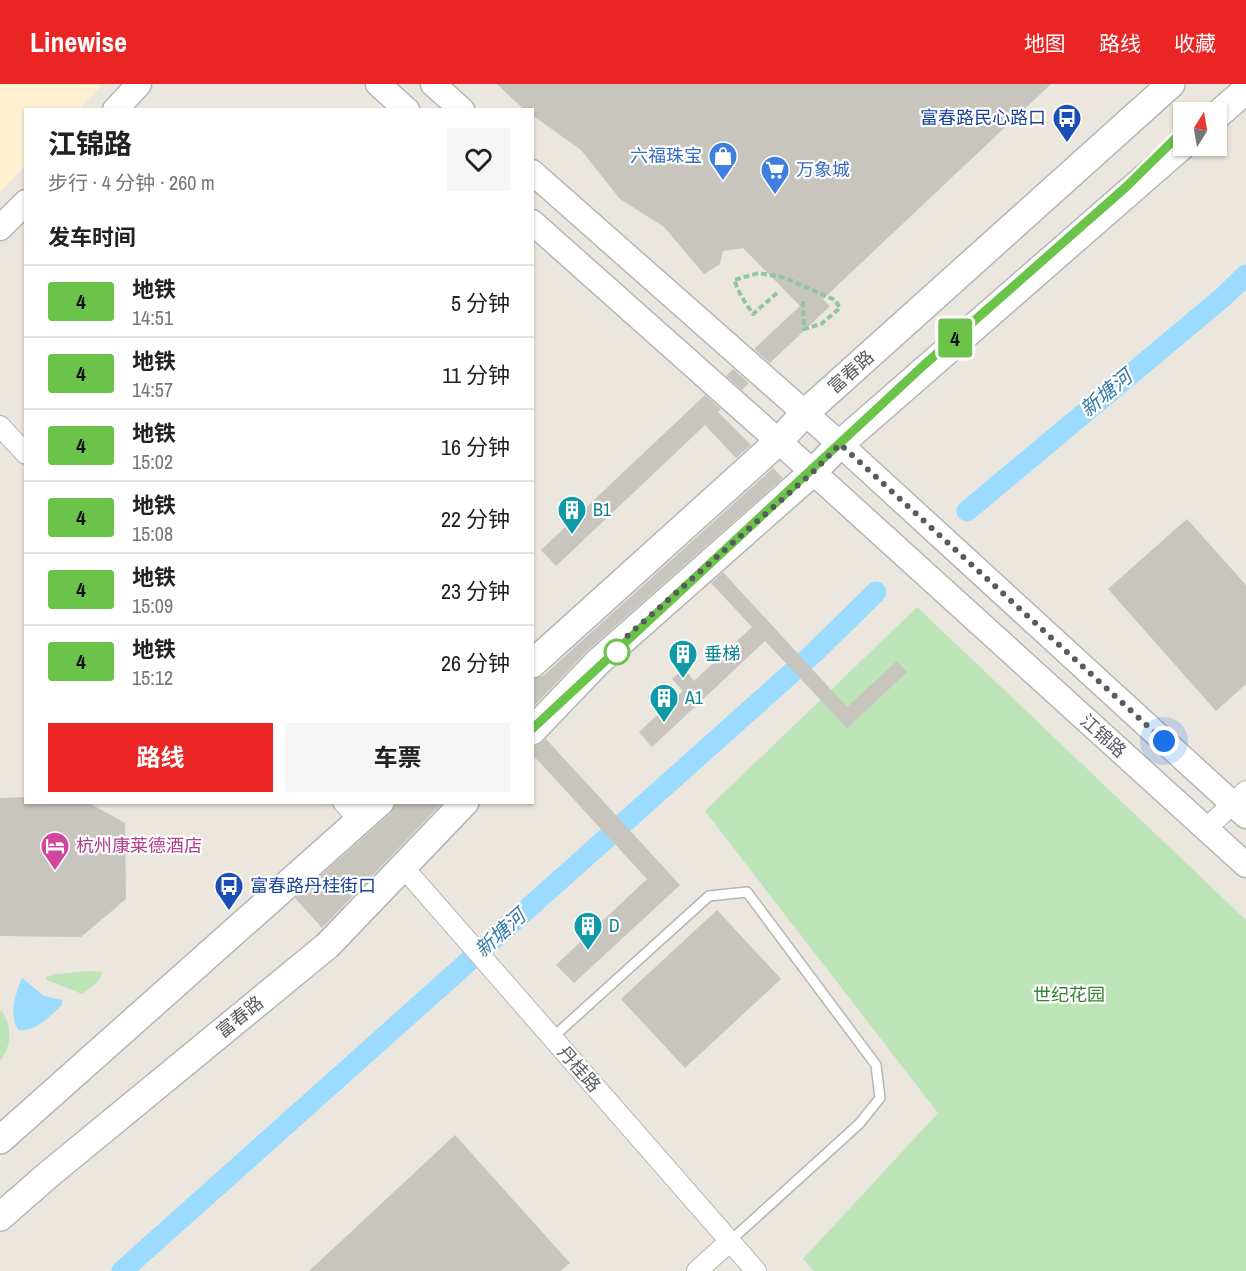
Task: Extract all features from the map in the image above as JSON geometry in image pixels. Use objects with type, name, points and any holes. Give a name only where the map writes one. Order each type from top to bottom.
[{"type":"main road","name":"富春路","points":[[534,662],[779,441],[805,413],[1172,84]]},
{"type":"main road","points":[[534,729],[598,662],[813,472],[840,444],[1173,154]]},
{"type":"main road","points":[[0,1140],[352,812],[374,804]]},
{"type":"main road","name":"富春路","points":[[0,1217],[328,945],[463,804]]},
{"type":"street","points":[[117,108],[139,84]]},
{"type":"street","points":[[378,84],[405,108]]},
{"type":"street","points":[[433,84],[460,108]]},
{"type":"street","name":"江锦路","points":[[534,174],[1241,803]]},
{"type":"street","points":[[0,228],[24,204]]},
{"type":"street","name":"江锦路","points":[[534,224],[779,441],[1246,865]]},
{"type":"street","points":[[0,426],[24,452]]},
{"type":"street","points":[[1206,829],[1241,803]]},
{"type":"street","name":"丹桂路","points":[[404,868],[756,1271]]},
{"type":"street","points":[[697,1271],[729,1242]]},
{"type":"lane","points":[[552,1038],[709,896],[747,892],[876,1065],[880,1098],[859,1124],[729,1242]]},
{"type":"path","points":[[777,293],[753,314],[734,280],[759,273],[785,278],[835,300],[840,308],[821,324],[804,329],[803,300]]},
{"type":"shaded area","points":[[0,84],[103,84],[80,108],[24,108],[24,167],[0,192]]},
{"type":"green space","name":"世纪花园","points":[[917,607],[1246,920],[1246,1271],[814,1271],[803,1259],[938,1113],[705,811]]},
{"type":"green space","points":[[102,972],[100,979],[82,994],[47,980],[46,977],[56,974]]},
{"type":"green space","points":[[2,1011],[8,1023],[9,1043],[0,1061],[0,1012]]},
{"type":"water","points":[[22,978],[44,996],[62,1000],[62,1005],[36,1026],[18,1030],[13,1011]]},
{"type":"building","name":"万象城","points":[[497,84],[1051,84],[823,299],[830,306],[770,363],[754,349],[800,306],[743,248],[723,251],[720,264],[704,274],[664,227],[620,199],[581,150],[534,116],[534,108],[523,108]]},
{"type":"building","points":[[733,369],[749,383],[742,390],[726,376]]},
{"type":"building","points":[[705,395],[721,409],[718,412],[751,445],[736,458],[705,425],[556,566],[541,550]]},
{"type":"building","points":[[773,468],[783,478],[588,650],[534,706],[534,678],[543,676]]},
{"type":"building","points":[[1187,519],[1246,585],[1246,684],[1216,711],[1108,589]]},
{"type":"building","points":[[723,572],[847,707],[897,661],[907,672],[847,728],[765,641],[652,747],[639,732],[683,691],[672,679],[684,668],[694,681],[752,627],[711,583]]},
{"type":"building","points":[[546,739],[680,885],[574,983],[556,965],[647,879],[534,756],[534,746]]},
{"type":"building","points":[[24,797],[24,804],[91,804],[125,823],[126,899],[81,937],[0,936],[0,798]]},
{"type":"building","points":[[394,804],[441,804],[322,928],[295,898],[390,814]]},
{"type":"building","points":[[717,910],[781,979],[685,1068],[621,999]]},
{"type":"building","points":[[455,1135],[570,1263],[560,1271],[309,1271]]},
{"type":"waterway","name":"新塘河","points":[[967,511],[1222,298],[1246,275]]},
{"type":"waterway","name":"新塘河","points":[[122,1271],[815,652],[876,592]]},
{"type":"metro line","name":"4","points":[[534,727],[623,647],[924,365],[1126,187],[1173,141]]},
{"type":"place","name":"富春路民心路口","points":[[1067,144]]},
{"type":"place","name":"六福珠宝","points":[[723,182]]},
{"type":"place","name":"万象城","points":[[775,196]]},
{"type":"place","name":"B1","points":[[572,536]]},
{"type":"place","name":"垂梯","points":[[683,680]]},
{"type":"place","name":"A1","points":[[664,724]]},
{"type":"place","name":"杭州康莱德酒店","points":[[55,872]]},
{"type":"place","name":"富春路丹桂街口","points":[[229,912]]},
{"type":"place","name":"D","points":[[588,952]]},
{"type":"route","points":[[617,652],[616,646],[813,472],[840,444],[1164,741]]}]
